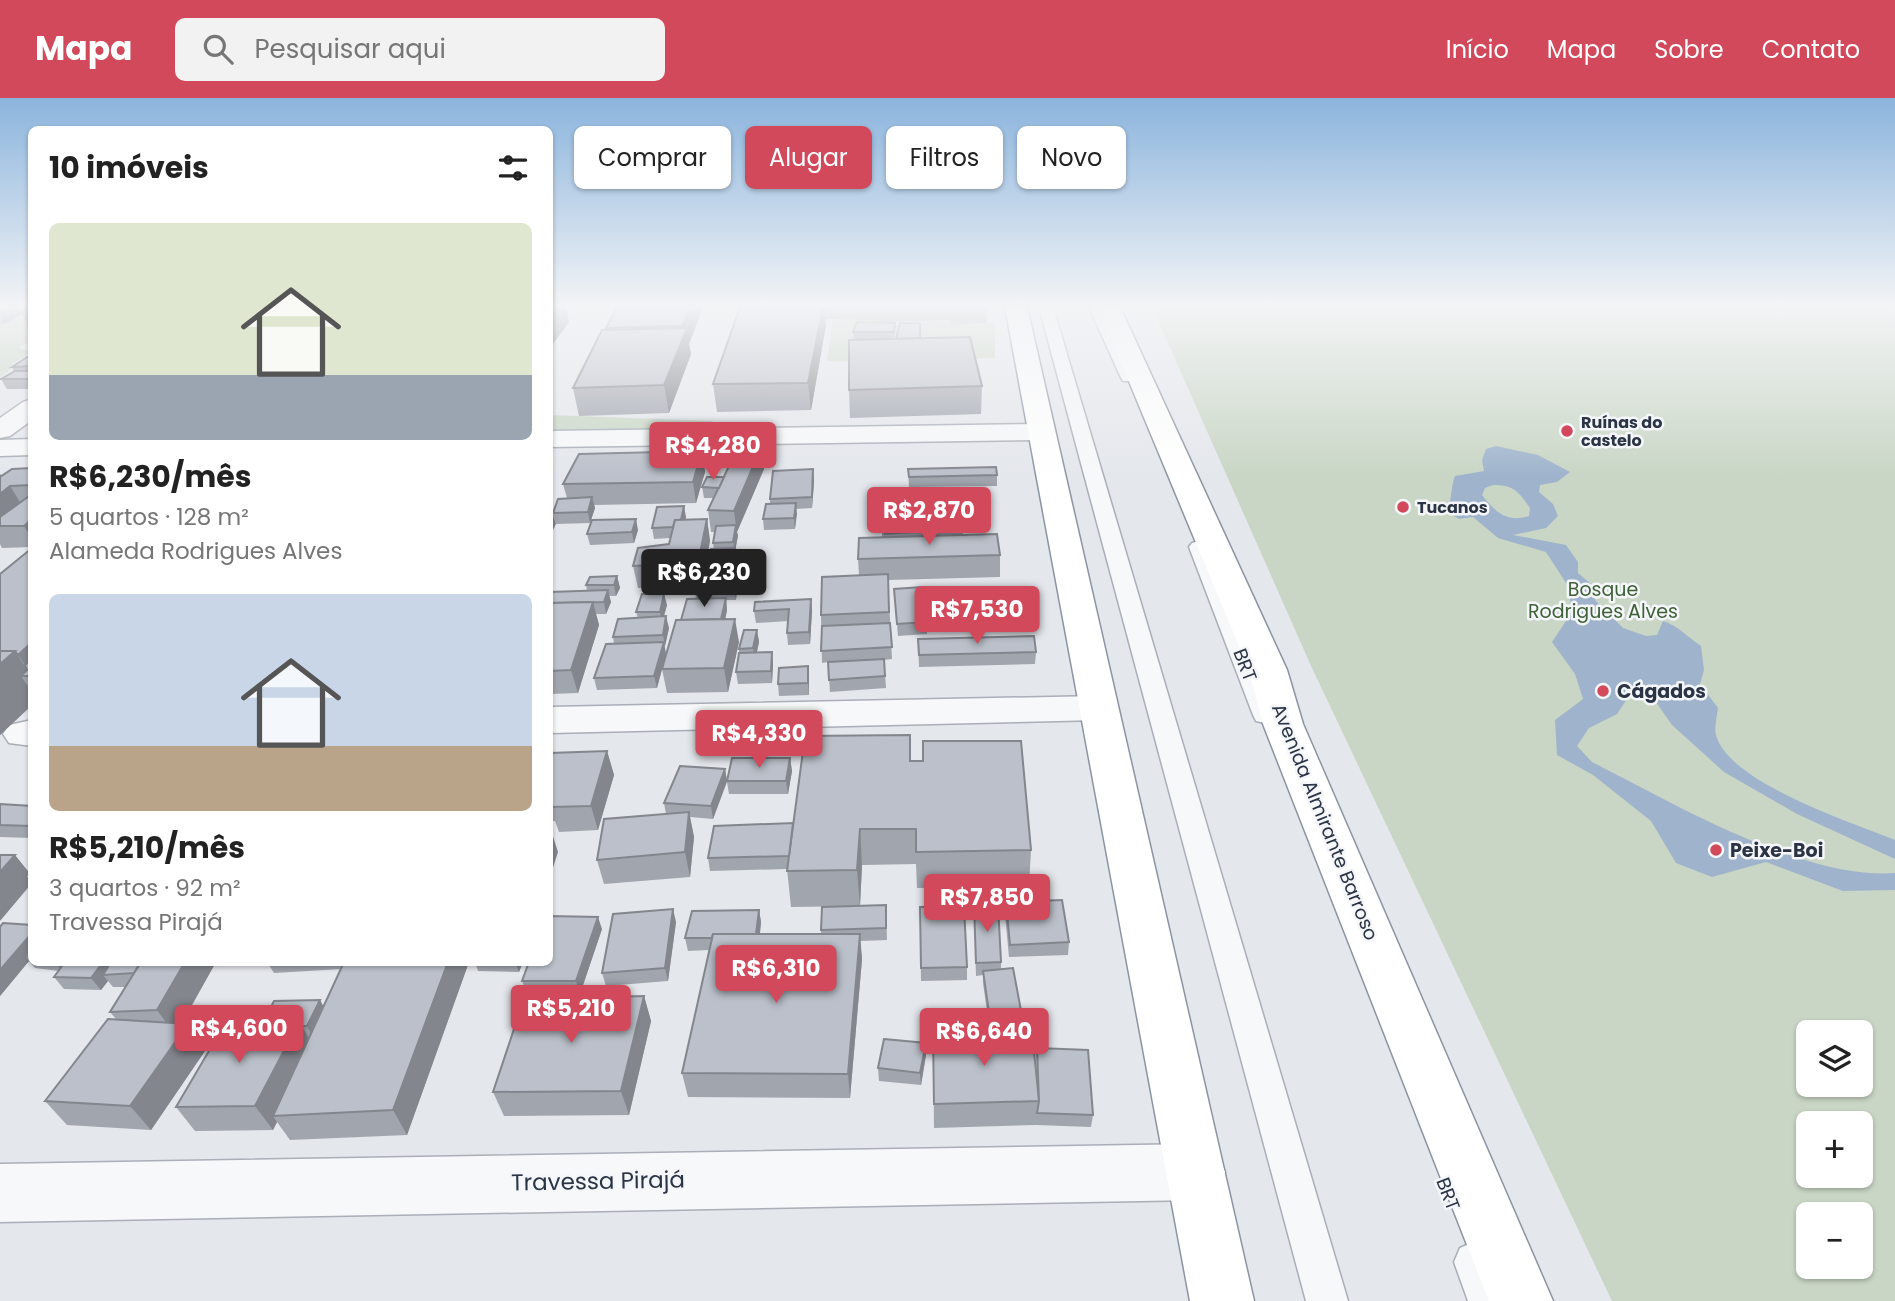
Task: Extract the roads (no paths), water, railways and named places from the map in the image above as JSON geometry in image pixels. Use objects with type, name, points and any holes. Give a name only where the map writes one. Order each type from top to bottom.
[{"type":"highway","points":[[1028,363],[1222,1301]]},
{"type":"highway","name":"Avenida Almirante Barroso","points":[[1134,363],[1268,670],[1283,724],[1521,1301]]},
{"type":"street","points":[[0,430],[28,410]]},
{"type":"street","points":[[553,439],[1042,432]]},
{"type":"street","points":[[0,448],[28,447]]},
{"type":"street","points":[[553,720],[1099,708]]},
{"type":"street","name":"Travessa Pirajá","points":[[0,1193],[1196,1172]]},
{"type":"lane","points":[[1062,363],[1327,1301]]},
{"type":"lane","name":"BRT","points":[[1122,363],[1155,436],[1434,1158]]},
{"type":"lane","name":"BRT","points":[[1464,1236],[1489,1301]]},
{"type":"water","points":[[1496,446],[1538,455],[1570,472],[1557,482],[1540,485],[1539,492],[1553,504],[1558,516],[1546,528],[1513,535],[1566,545],[1578,562],[1578,573],[1592,585],[1595,600],[1623,628],[1646,636],[1657,635],[1663,621],[1701,646],[1704,670],[1700,684],[1718,708],[1715,732],[1726,753],[1743,769],[1794,799],[1895,840],[1895,859],[1797,814],[1724,772],[1672,725],[1651,695],[1633,690],[1617,714],[1589,728],[1577,746],[1592,762],[1682,809],[1751,840],[1834,868],[1864,873],[1895,873],[1895,890],[1843,891],[1766,862],[1712,877],[1676,863],[1651,821],[1593,775],[1557,755],[1555,720],[1583,699],[1575,674],[1552,642],[1572,612],[1568,586],[1546,552],[1498,538],[1473,517],[1459,519],[1446,511],[1455,476],[1484,471],[1482,460],[1486,449]],"holes":[[[1500,485],[1519,493],[1530,508],[1529,516],[1514,518],[1502,515],[1482,495],[1485,488]]]},
{"type":"place","name":"Ruínas do castelo","points":[[1567,431]]},
{"type":"place","name":"Tucanos","points":[[1403,507]]},
{"type":"place","name":"Cágados","points":[[1603,691]]},
{"type":"place","name":"Peixe-Boi","points":[[1716,850]]},
{"type":"park label","name":"Bosque Rodrigues Alves","points":[[1603,600]]}]
